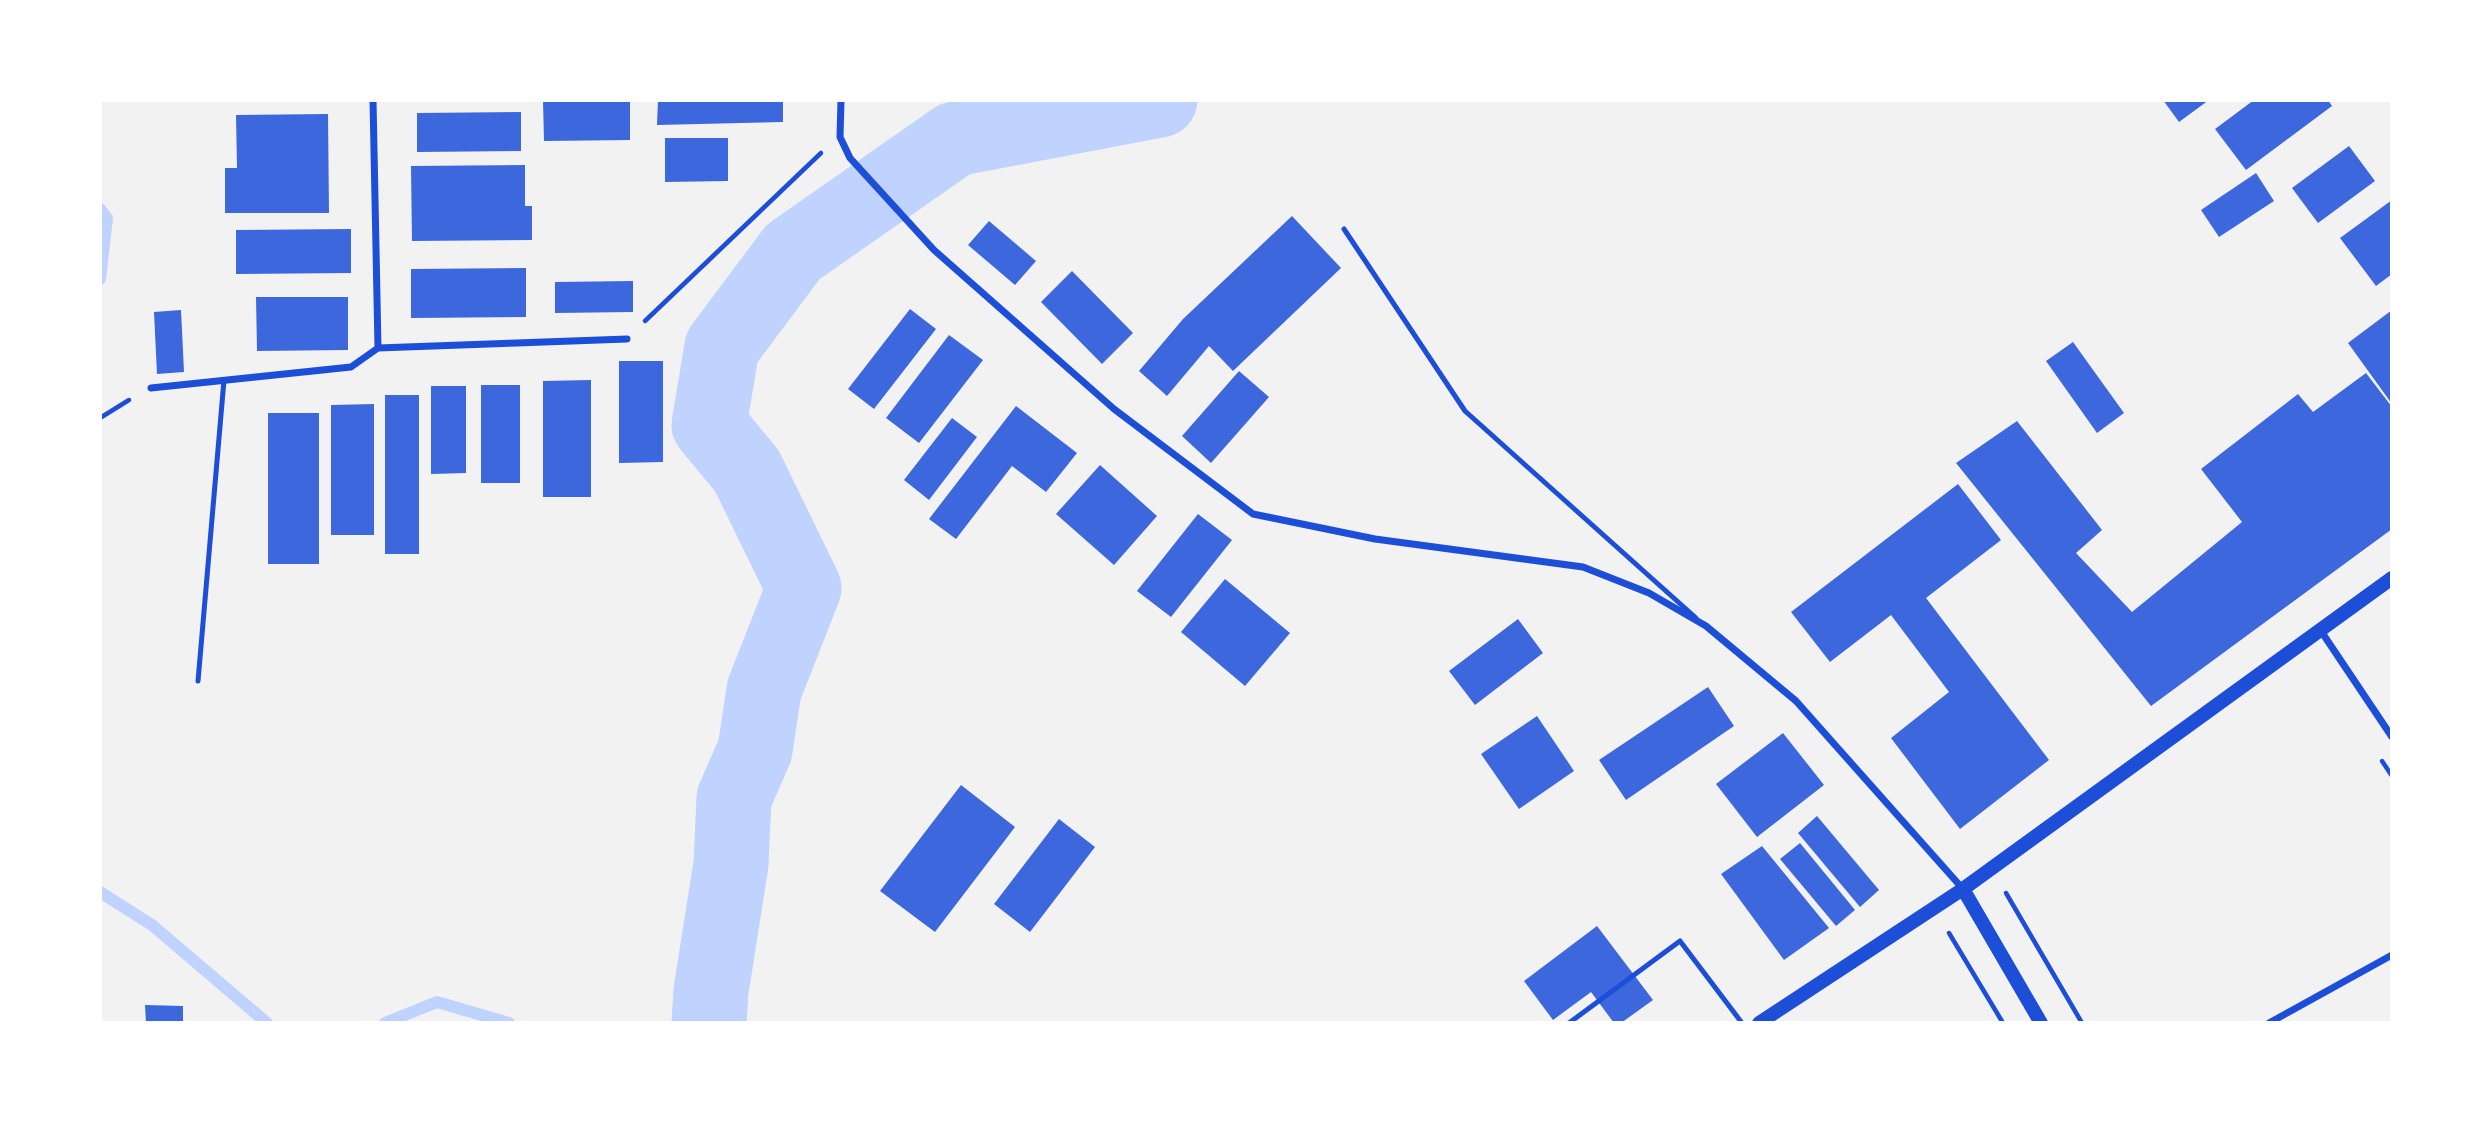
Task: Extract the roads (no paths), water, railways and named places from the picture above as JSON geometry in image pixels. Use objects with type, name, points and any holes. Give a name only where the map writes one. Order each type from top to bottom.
[{"type":"main road","points":[[1759,1023],[1963,890],[2392,578]]},
{"type":"main road","points":[[1963,890],[2041,1023]]},
{"type":"street","points":[[373,100],[378,348]]},
{"type":"street","points":[[841,100],[840,137],[850,158],[934,250],[1114,409],[1253,514],[1375,538],[1583,567],[1650,593],[1706,626],[1796,701],[1963,890]]},
{"type":"street","points":[[151,388],[351,367],[378,348],[627,339]]},
{"type":"street","points":[[2321,631],[2392,737]]},
{"type":"street","points":[[2269,1023],[2392,955]]},
{"type":"lane","points":[[1344,229],[1465,411],[1706,626]]},
{"type":"lane","points":[[198,681],[223,380]]},
{"type":"lane","points":[[1569,1023],[1680,941],[1742,1023]]},
{"type":"waterway","points":[[709,1023],[711,991],[731,864],[734,798],[755,750],[764,690],[804,588],[747,471],[709,425],[722,347],[793,252],[955,139],[1160,100]]},
{"type":"waterway","points":[[100,209],[107,218],[100,279]]},
{"type":"waterway","points":[[100,892],[152,925],[267,1023]]},
{"type":"waterway","points":[[385,1023],[437,1002],[509,1023]]}]
